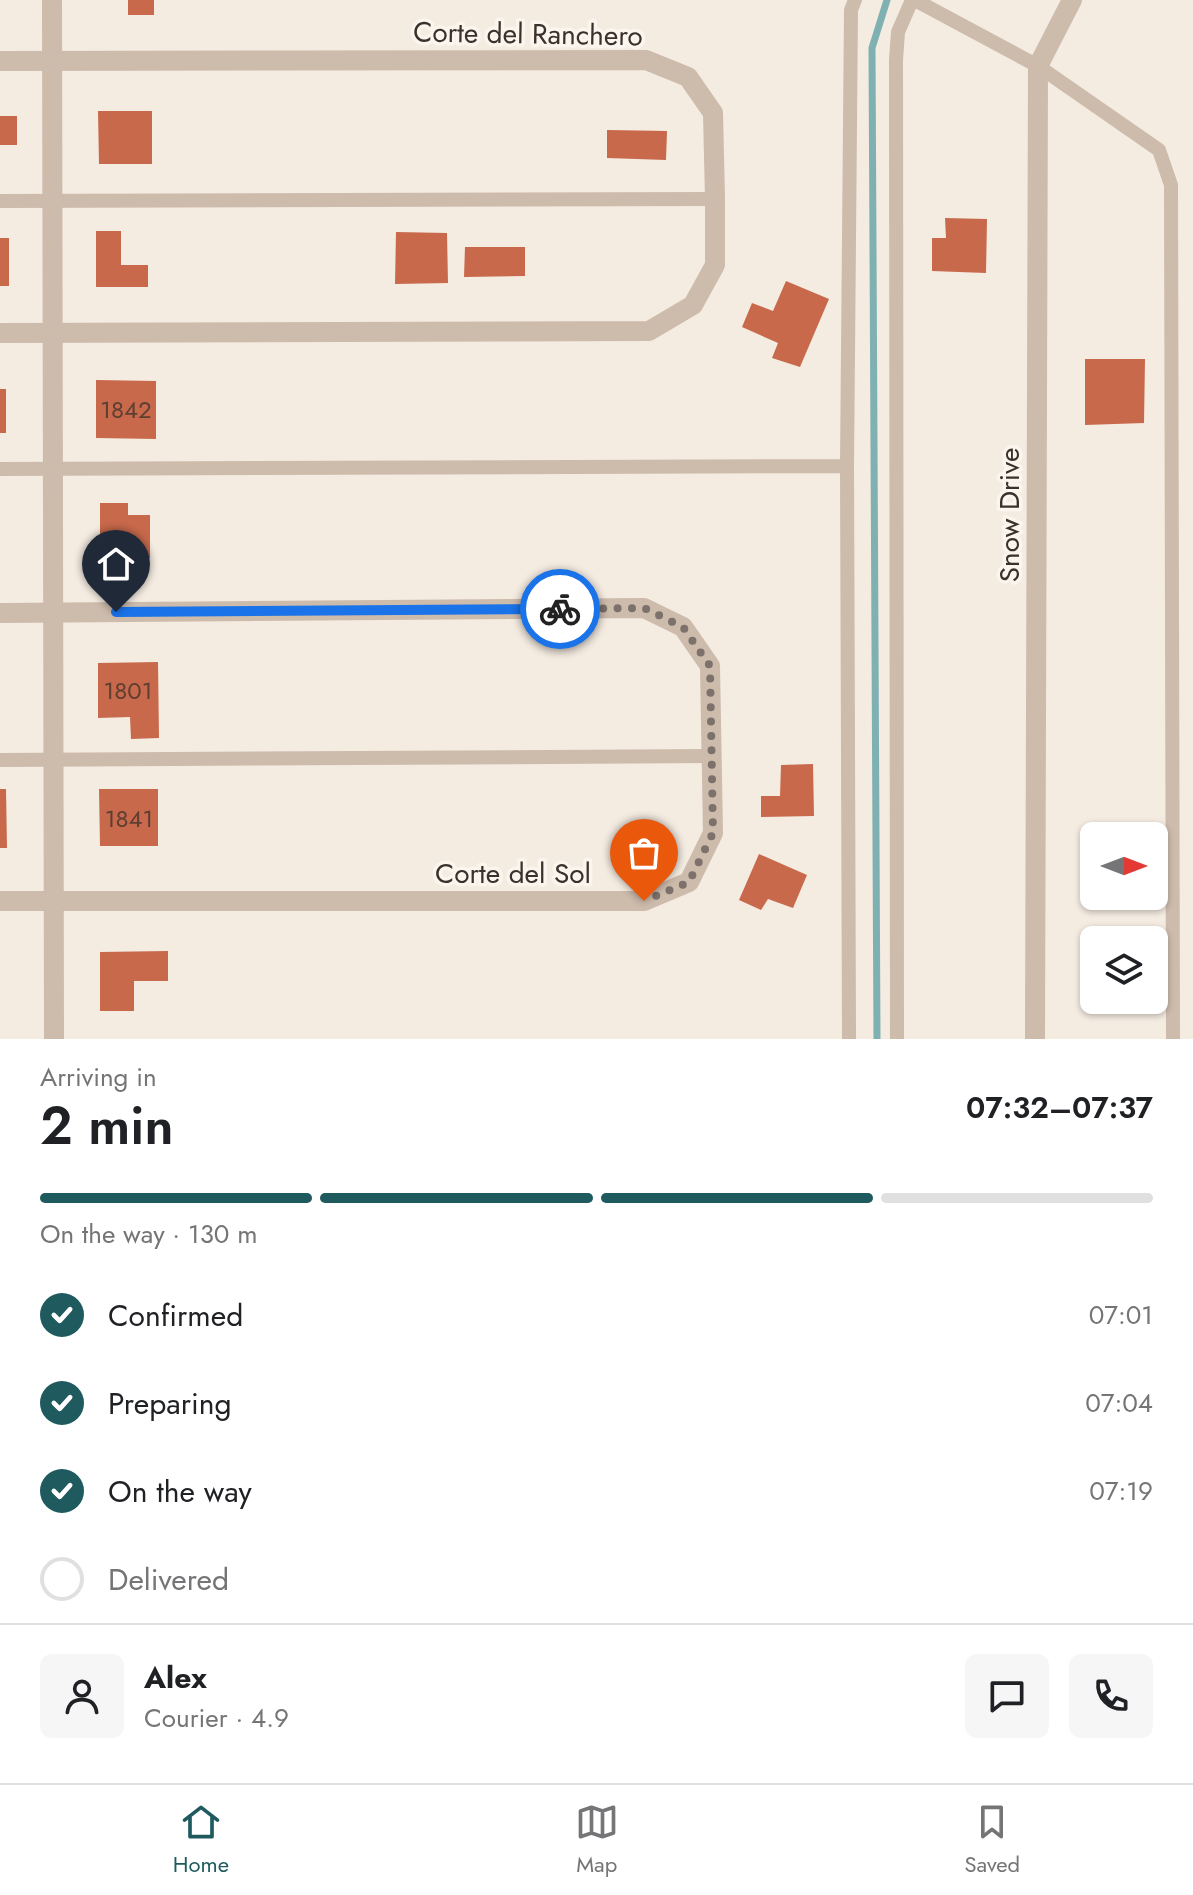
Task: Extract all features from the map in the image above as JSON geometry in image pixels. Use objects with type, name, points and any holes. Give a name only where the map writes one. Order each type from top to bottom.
[{"type":"street","points":[[52,0],[54,1039]]},
{"type":"street","name":"Snow Drive","points":[[1035,1039],[1038,66],[1072,0]]},
{"type":"street","name":"Corte del Ranchero","points":[[0,61],[646,60],[688,77],[713,113],[715,199],[715,265],[693,305],[649,331],[0,333]]},
{"type":"street","name":"Corte del Sol","points":[[0,613],[644,608],[683,627],[710,666],[713,833],[689,882],[644,901],[0,901]]},
{"type":"lane","points":[[849,1039],[847,466],[851,10],[855,0]]},
{"type":"lane","points":[[897,1039],[896,60],[898,32],[914,0],[1038,66],[1159,150],[1171,185],[1173,1039]]},
{"type":"lane","points":[[0,201],[715,199]]},
{"type":"lane","points":[[0,469],[847,466]]},
{"type":"lane","points":[[0,760],[712,756]]},
{"type":"building","points":[[128,0],[154,0],[154,15],[128,15]]},
{"type":"building","points":[[98,111],[152,111],[152,164],[99,164]]},
{"type":"building","points":[[0,116],[17,116],[17,145],[0,145]]},
{"type":"building","points":[[607,130],[667,131],[666,160],[607,158]]},
{"type":"building","points":[[945,218],[987,219],[986,273],[932,271],[932,238],[946,238]]},
{"type":"building","points":[[96,231],[121,231],[121,265],[148,265],[148,287],[96,287]]},
{"type":"building","points":[[396,232],[447,233],[448,283],[395,284]]},
{"type":"building","points":[[0,238],[9,238],[9,286],[0,286]]},
{"type":"building","points":[[465,247],[525,247],[525,276],[464,277]]},
{"type":"building","points":[[786,281],[829,299],[800,367],[772,358],[778,343],[742,327],[752,303],[773,311]]},
{"type":"building","points":[[1085,359],[1145,359],[1144,423],[1085,425]]},
{"type":"building","points":[[96,380],[156,381],[156,439],[96,438]]},
{"type":"building","points":[[0,389],[6,389],[6,433],[0,433]]},
{"type":"building","points":[[100,503],[128,503],[128,515],[150,515],[150,558],[100,559]]},
{"type":"building","points":[[158,662],[159,738],[131,739],[130,717],[98,718],[98,663]]},
{"type":"building","points":[[813,764],[814,816],[761,817],[761,796],[780,796],[781,765]]},
{"type":"building","points":[[0,789],[6,789],[7,848],[0,848]]},
{"type":"building","points":[[99,789],[158,789],[158,846],[100,846]]},
{"type":"building","points":[[759,854],[807,875],[793,908],[768,899],[761,910],[739,900]]},
{"type":"building","points":[[168,951],[168,981],[134,981],[134,1011],[100,1011],[100,952]]},
{"type":"waterway","points":[[877,1039],[872,48],[887,0]]},
{"type":"way so far","points":[[560,609],[644,608],[683,627],[710,666],[713,833],[689,882],[644,901]]},
{"type":"route","points":[[116,612],[560,609]]}]
